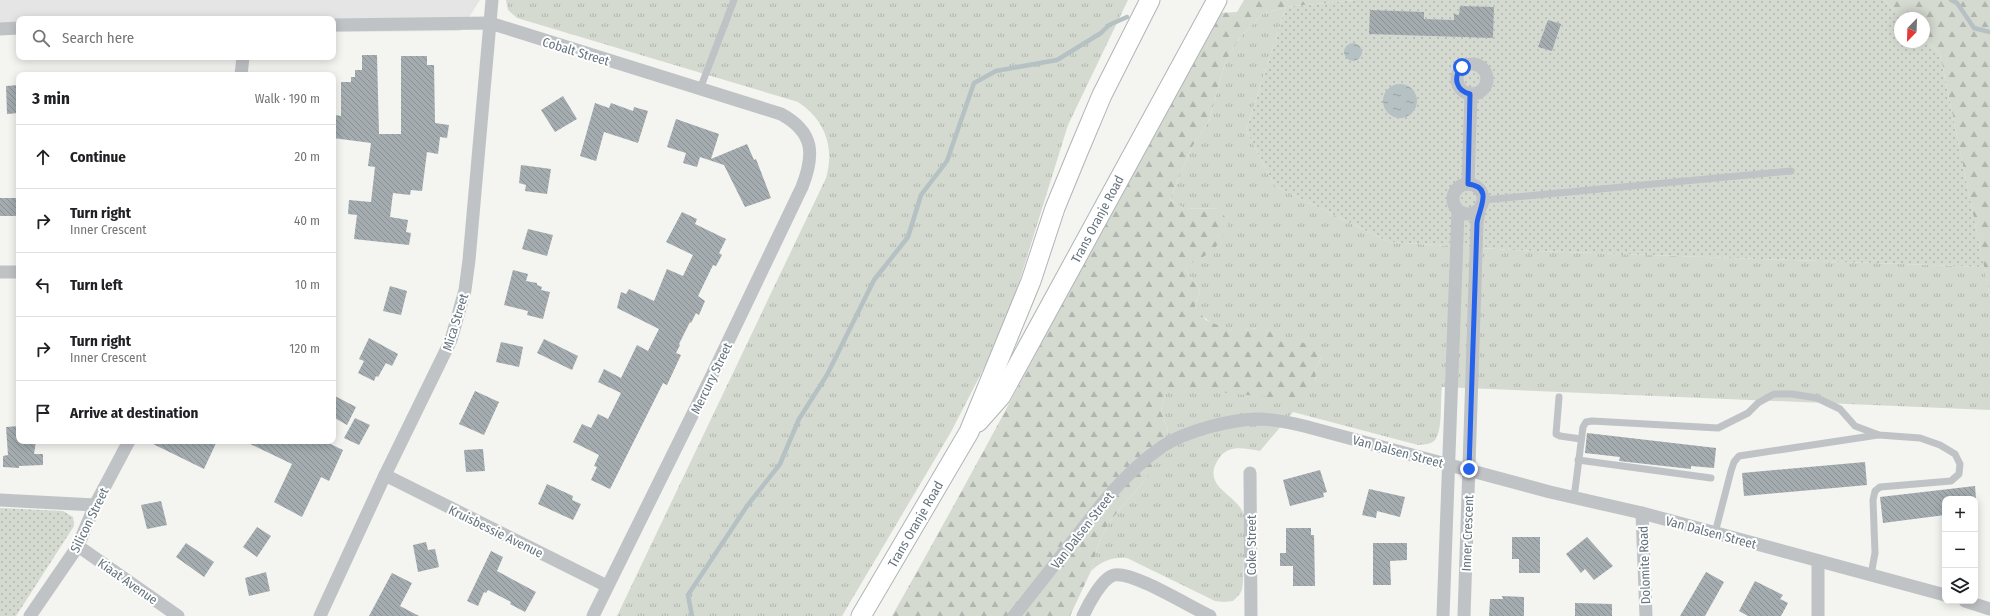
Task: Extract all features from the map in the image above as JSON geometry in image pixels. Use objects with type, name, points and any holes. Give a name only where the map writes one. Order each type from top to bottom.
[{"type":"main road","name":"Trans Oranje Road","points":[[861,616],[969,432],[1031,281],[1055,208],[1078,152],[1102,95],[1150,0]]},
{"type":"main road","name":"Trans Oranje Road","points":[[969,432],[1001,396],[1217,0]]},
{"type":"street","name":"Mica Street","points":[[320,616],[385,475],[444,356],[457,323],[466,290],[484,104],[492,0]]},
{"type":"street","name":"Cobalt Street","points":[[336,25],[490,23],[781,114],[799,126],[806,135]]},
{"type":"street","points":[[0,28],[16,28]]},
{"type":"street","points":[[241,72],[243,60]]},
{"type":"street","points":[[1468,184],[1470,94]]},
{"type":"street","name":"Mercury Street","points":[[593,616],[712,375],[802,187],[810,164],[811,153],[806,135]]},
{"type":"street","points":[[1468,184],[1478,187],[1483,195],[1481,205],[1467,215],[1458,210],[1453,202],[1455,191],[1458,188],[1468,184]]},
{"type":"street","name":"Inner Crescent","points":[[1464,616],[1477,223],[1481,205]]},
{"type":"street","name":"Inner Crescent","points":[[1443,616],[1458,210]]},
{"type":"street","points":[[0,272],[16,272]]},
{"type":"street","name":"Van Dalsen Street","points":[[1014,616],[1118,484],[1164,446],[1195,432],[1239,421],[1256,419],[1288,422],[1574,498],[1642,513],[1942,594]]},
{"type":"street","name":"Silicon Street","points":[[30,616],[78,546],[96,505],[127,444]]},
{"type":"street","name":"Coke Street","points":[[1250,473],[1251,616]]},
{"type":"street","name":"Kruisbessie Avenue","points":[[385,475],[607,586]]},
{"type":"street","points":[[0,500],[96,505]]},
{"type":"street","name":"Dolomite Road","points":[[1642,513],[1646,616]]},
{"type":"street","name":"Kiaat Avenue","points":[[78,546],[178,616]]},
{"type":"street","points":[[1818,561],[1818,616]]},
{"type":"street","points":[[1083,616],[1095,593],[1110,577],[1121,575],[1144,582],[1210,616]]},
{"type":"street","points":[[1974,604],[1990,609]]},
{"type":"lane","points":[[700,89],[734,0]]},
{"type":"lane","points":[[1481,205],[1791,171]]},
{"type":"lane","points":[[1574,498],[1581,439],[1583,427],[1586,422],[1592,421],[1718,428],[1748,413],[1758,403],[1774,394],[1792,394],[1817,398],[1840,409],[1855,426],[1878,435]]},
{"type":"lane","points":[[1559,397],[1556,434],[1581,439]]},
{"type":"lane","points":[[1715,533],[1731,471],[1734,462],[1739,456],[1878,435],[1920,438],[1940,445],[1955,454],[1960,464],[1959,474],[1951,481],[1880,487],[1875,491],[1875,553],[1871,575]]},
{"type":"lane","points":[[1578,460],[1710,478]]},
{"type":"shaded area","points":[[0,0],[480,0],[460,31],[336,32],[336,16],[16,16],[16,34],[0,34]]},
{"type":"green space","points":[[506,0],[1128,0],[1068,125],[1013,302],[989,358],[951,432],[842,616],[617,616],[826,178],[829,156],[826,135],[815,117],[798,102],[517,18],[508,10]]},
{"type":"green space","points":[[1244,0],[1355,0],[1286,7],[1262,14],[1238,40],[1225,63],[1209,121],[1192,147],[1170,199],[1184,209],[1220,208],[1228,223],[1223,236],[1215,248],[1208,254],[1195,261],[1185,270],[1200,290],[1195,307],[1206,320],[1232,331],[1259,328],[1313,346],[1321,358],[1316,368],[1315,383],[1306,401],[1207,391],[1166,391],[1161,410],[1168,431],[1155,463],[1145,480],[1110,521],[1100,539],[1091,571],[1070,616],[892,616],[1016,391],[1219,13],[1237,12]]},
{"type":"green space","points":[[1355,0],[1884,0],[1897,12],[1894,12],[1894,48],[1930,48],[1930,44],[1940,54],[1984,267],[1512,250],[1389,242],[1275,186],[1246,130],[1286,7]]},
{"type":"green space","points":[[1884,0],[1990,0],[1990,297],[1940,54],[1930,44],[1930,12],[1897,12]]},
{"type":"green space","points":[[1286,7],[1246,130],[1275,186],[1389,242],[1512,250],[1984,267],[1990,297],[1990,410],[1442,387],[1438,435],[1432,443],[1418,445],[1293,412],[1260,451],[1238,448],[1228,450],[1220,457],[1214,467],[1216,483],[1235,501],[1244,515],[1243,585],[1241,593],[1233,601],[1215,601],[1127,558],[1108,560],[1091,571],[1100,539],[1110,521],[1145,480],[1168,431],[1161,410],[1166,391],[1207,391],[1315,383],[1316,368],[1321,358],[1291,341],[1268,331],[1260,329],[1240,331],[1227,330],[1211,323],[1198,311],[1195,307],[1200,290],[1185,270],[1190,263],[1208,254],[1220,208],[1184,209],[1170,199],[1192,147],[1209,121],[1225,63],[1238,40],[1262,14]]},
{"type":"green space","points":[[0,508],[63,511],[73,517],[74,526],[16,616],[0,616]]},
{"type":"water","points":[[1353,43],[1359,46],[1362,52],[1359,58],[1353,61],[1347,58],[1344,52],[1347,46]]},
{"type":"water","points":[[1397,84],[1403,84],[1407,85],[1414,91],[1417,101],[1416,108],[1410,115],[1403,118],[1397,118],[1393,117],[1386,111],[1383,104],[1383,98],[1384,94],[1390,87]]},
{"type":"building","points":[[1460,6],[1494,7],[1493,38],[1369,34],[1370,10],[1424,12],[1424,19],[1454,20],[1454,14],[1459,15]]},
{"type":"building","points":[[1548,20],[1561,24],[1552,51],[1538,47]]},
{"type":"building","points":[[362,55],[377,55],[379,134],[401,134],[401,56],[427,56],[427,65],[434,65],[435,123],[449,125],[447,138],[440,137],[438,154],[427,152],[422,191],[411,190],[410,195],[393,193],[390,217],[408,220],[406,232],[411,233],[409,245],[354,239],[357,215],[348,214],[349,200],[371,202],[375,167],[368,166],[371,143],[336,138],[336,115],[341,116],[341,82],[351,82],[351,77],[355,77],[355,70],[362,70]]},
{"type":"building","points":[[16,85],[16,113],[7,114],[6,86]]},
{"type":"building","points":[[563,96],[577,119],[555,132],[541,110]]},
{"type":"building","points":[[595,103],[609,108],[611,103],[633,111],[634,107],[648,111],[638,143],[604,132],[596,161],[580,156]]},
{"type":"building","points":[[676,119],[719,134],[711,159],[747,144],[754,160],[756,159],[771,198],[745,207],[724,165],[700,157],[697,167],[683,163],[686,153],[667,147]]},
{"type":"building","points":[[521,165],[551,169],[547,194],[525,191],[526,185],[519,183]]},
{"type":"building","points":[[0,198],[16,198],[16,216],[0,216]]},
{"type":"building","points":[[682,212],[697,219],[695,224],[726,239],[719,253],[722,255],[716,266],[713,265],[698,296],[705,301],[699,315],[696,313],[679,344],[680,345],[676,353],[681,355],[667,385],[663,383],[610,489],[591,480],[597,467],[594,466],[599,455],[573,442],[582,424],[591,428],[598,414],[608,419],[621,393],[598,382],[604,369],[621,378],[637,345],[648,351],[659,329],[617,308],[621,292],[626,294],[629,289],[654,301],[667,269],[683,276],[693,255],[666,242]]},
{"type":"building","points":[[528,229],[553,235],[547,256],[522,249]]},
{"type":"building","points":[[513,270],[528,274],[526,281],[537,283],[537,285],[542,287],[541,290],[550,292],[543,319],[527,315],[528,311],[504,305]]},
{"type":"building","points":[[390,286],[407,291],[401,315],[383,311]]},
{"type":"building","points":[[369,338],[398,354],[392,366],[386,363],[374,381],[358,373],[364,361],[359,359]]},
{"type":"building","points":[[544,339],[578,356],[572,370],[537,353]]},
{"type":"building","points":[[501,342],[523,347],[519,367],[496,362]]},
{"type":"building","points":[[475,391],[499,402],[484,435],[459,424]]},
{"type":"building","points":[[336,397],[356,407],[347,425],[336,419]]},
{"type":"building","points":[[355,418],[370,425],[359,445],[344,438]]},
{"type":"building","points":[[16,426],[16,444],[36,444],[34,454],[43,454],[43,465],[19,466],[19,468],[3,467],[3,456],[8,455],[6,427]]},
{"type":"building","points":[[1587,433],[1716,448],[1714,468],[1691,466],[1691,469],[1619,461],[1620,457],[1585,453]]},
{"type":"building","points":[[153,444],[216,444],[204,469]]},
{"type":"building","points":[[250,444],[330,444],[343,450],[329,481],[321,477],[302,517],[274,502],[292,464]]},
{"type":"building","points":[[483,449],[485,471],[466,472],[464,450]]},
{"type":"building","points":[[1865,462],[1867,485],[1744,496],[1742,473]]},
{"type":"building","points":[[1320,470],[1327,492],[1323,493],[1324,497],[1290,506],[1283,480]]},
{"type":"building","points":[[547,484],[573,496],[572,500],[581,504],[573,520],[538,504]]},
{"type":"building","points":[[1975,486],[1976,496],[1942,496],[1942,515],[1883,523],[1880,497]]},
{"type":"building","points":[[1369,489],[1405,497],[1400,517],[1377,511],[1376,518],[1362,515]]},
{"type":"building","points":[[161,501],[167,525],[147,529],[141,505]]},
{"type":"building","points":[[257,527],[271,536],[257,557],[243,547]]},
{"type":"building","points":[[1286,528],[1311,528],[1311,535],[1314,535],[1315,586],[1293,586],[1293,566],[1280,566],[1280,553],[1286,553]]},
{"type":"building","points":[[1512,537],[1540,537],[1540,573],[1519,573],[1519,559],[1512,559]]},
{"type":"building","points":[[1587,537],[1613,566],[1594,580],[1585,569],[1581,573],[1566,554]]},
{"type":"building","points":[[426,542],[428,550],[435,549],[439,567],[418,572],[413,545]]},
{"type":"building","points":[[186,543],[214,562],[204,577],[176,557]]},
{"type":"building","points":[[1373,543],[1407,543],[1407,560],[1390,561],[1391,585],[1373,585]]},
{"type":"building","points":[[491,551],[503,557],[497,571],[536,592],[525,612],[510,604],[511,602],[488,590],[486,593],[484,592],[478,606],[467,601]]},
{"type":"building","points":[[266,572],[270,591],[249,596],[245,578]]},
{"type":"building","points":[[1706,572],[1724,582],[1705,616],[1680,616]]},
{"type":"building","points":[[392,573],[412,583],[400,606],[419,616],[369,616]]},
{"type":"building","points":[[1755,581],[1783,595],[1780,599],[1788,603],[1781,616],[1748,616],[1739,611]]},
{"type":"building","points":[[1502,596],[1524,597],[1524,616],[1489,616],[1490,599],[1503,599]]},
{"type":"building","points":[[1575,603],[1612,604],[1612,616],[1575,616]]},
{"type":"waterway","points":[[1951,0],[1957,3],[1974,28],[1990,32]]},
{"type":"waterway","points":[[692,616],[688,595],[747,506],[780,464],[799,419],[827,375],[874,280],[908,237],[921,195],[947,161],[974,83],[996,71],[1057,60],[1101,33],[1109,25],[1127,17]]},
{"type":"route","points":[[1462,67],[1458,71],[1456,81],[1461,90],[1470,94],[1468,184],[1473,184],[1478,187],[1481,190],[1484,200],[1483,205],[1479,210],[1477,223],[1469,469]]}]
